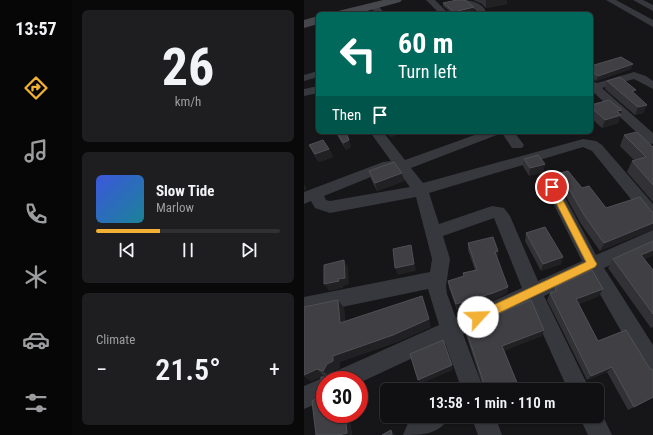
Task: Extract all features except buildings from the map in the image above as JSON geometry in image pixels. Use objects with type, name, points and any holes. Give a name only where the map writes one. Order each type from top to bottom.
[{"type":"main road","points":[[360,12],[378,10],[396,0]]},
{"type":"main road","points":[[304,24],[316,21]]},
{"type":"street","points":[[430,0],[443,12]]},
{"type":"street","points":[[467,0],[482,12]]},
{"type":"street","points":[[610,0],[653,24]]},
{"type":"street","points":[[637,0],[653,8]]},
{"type":"street","points":[[593,86],[630,76],[638,76],[649,71]]},
{"type":"street","points":[[304,78],[316,75]]},
{"type":"street","points":[[638,76],[653,86]]},
{"type":"street","points":[[593,87],[653,140]]},
{"type":"street","points":[[304,93],[316,90]]},
{"type":"street","points":[[378,134],[420,190],[441,259],[438,279],[438,294],[470,383]]},
{"type":"street","points":[[310,196],[490,134]]},
{"type":"street","points":[[509,134],[517,145]]},
{"type":"street","points":[[310,196],[320,204],[330,207],[420,190],[583,143],[591,144],[597,148],[653,214]]},
{"type":"street","points":[[552,187],[592,264],[653,364]]},
{"type":"street","points":[[434,233],[492,212],[498,212],[502,216],[533,292],[576,383]]},
{"type":"street","points":[[362,371],[653,237]]},
{"type":"street","points":[[304,306],[438,279]]},
{"type":"street","points":[[304,398],[316,392]]},
{"type":"street","points":[[415,435],[416,430],[423,423]]},
{"type":"street","points":[[486,423],[490,435]]},
{"type":"street","points":[[594,423],[600,435]]},
{"type":"route","points":[[478,317],[592,264],[552,187]]}]
